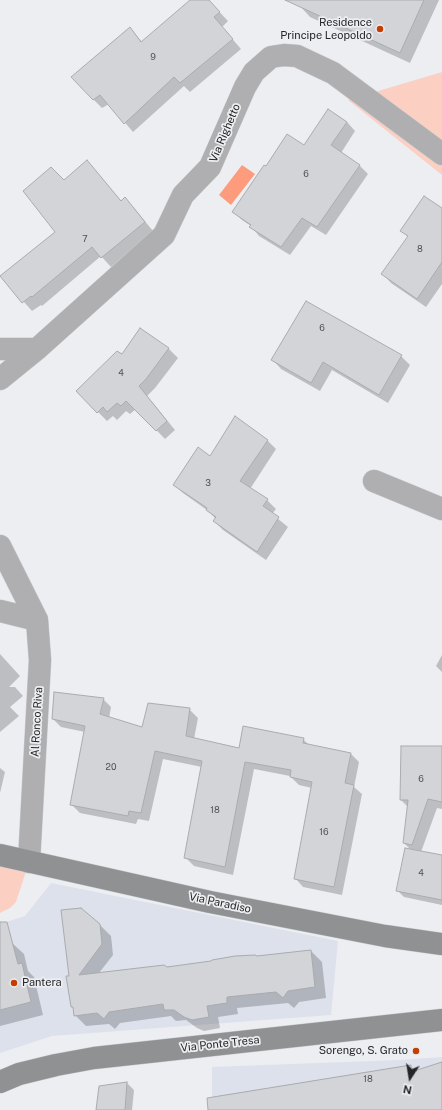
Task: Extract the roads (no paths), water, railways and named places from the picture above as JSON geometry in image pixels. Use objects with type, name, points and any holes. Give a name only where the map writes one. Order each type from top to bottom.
[{"type":"main road","name":"Via Paradiso","points":[[0,855],[210,902],[385,936],[442,944]]},
{"type":"main road","name":"Via Ponte Tresa","points":[[0,1082],[19,1074],[94,1058],[442,1020]]},
{"type":"street","name":"Via Righetto","points":[[0,379],[37,349],[164,235],[183,195],[210,167],[245,87],[254,72],[271,57],[284,55],[297,56],[333,73],[442,154]]},
{"type":"street","points":[[0,349],[37,349]]},
{"type":"street","points":[[374,481],[442,509]]},
{"type":"street","points":[[0,546],[37,620]]},
{"type":"street","points":[[0,611],[37,620]]},
{"type":"street","name":"Al Ronco Riva","points":[[29,862],[40,660],[37,620]]},
{"type":"place","name":"Residence Principe Leopoldo","points":[[380,29]]},
{"type":"place","name":"Pantera","points":[[14,983]]},
{"type":"place","name":"Sorengo, S. Grato","points":[[416,1051]]}]
